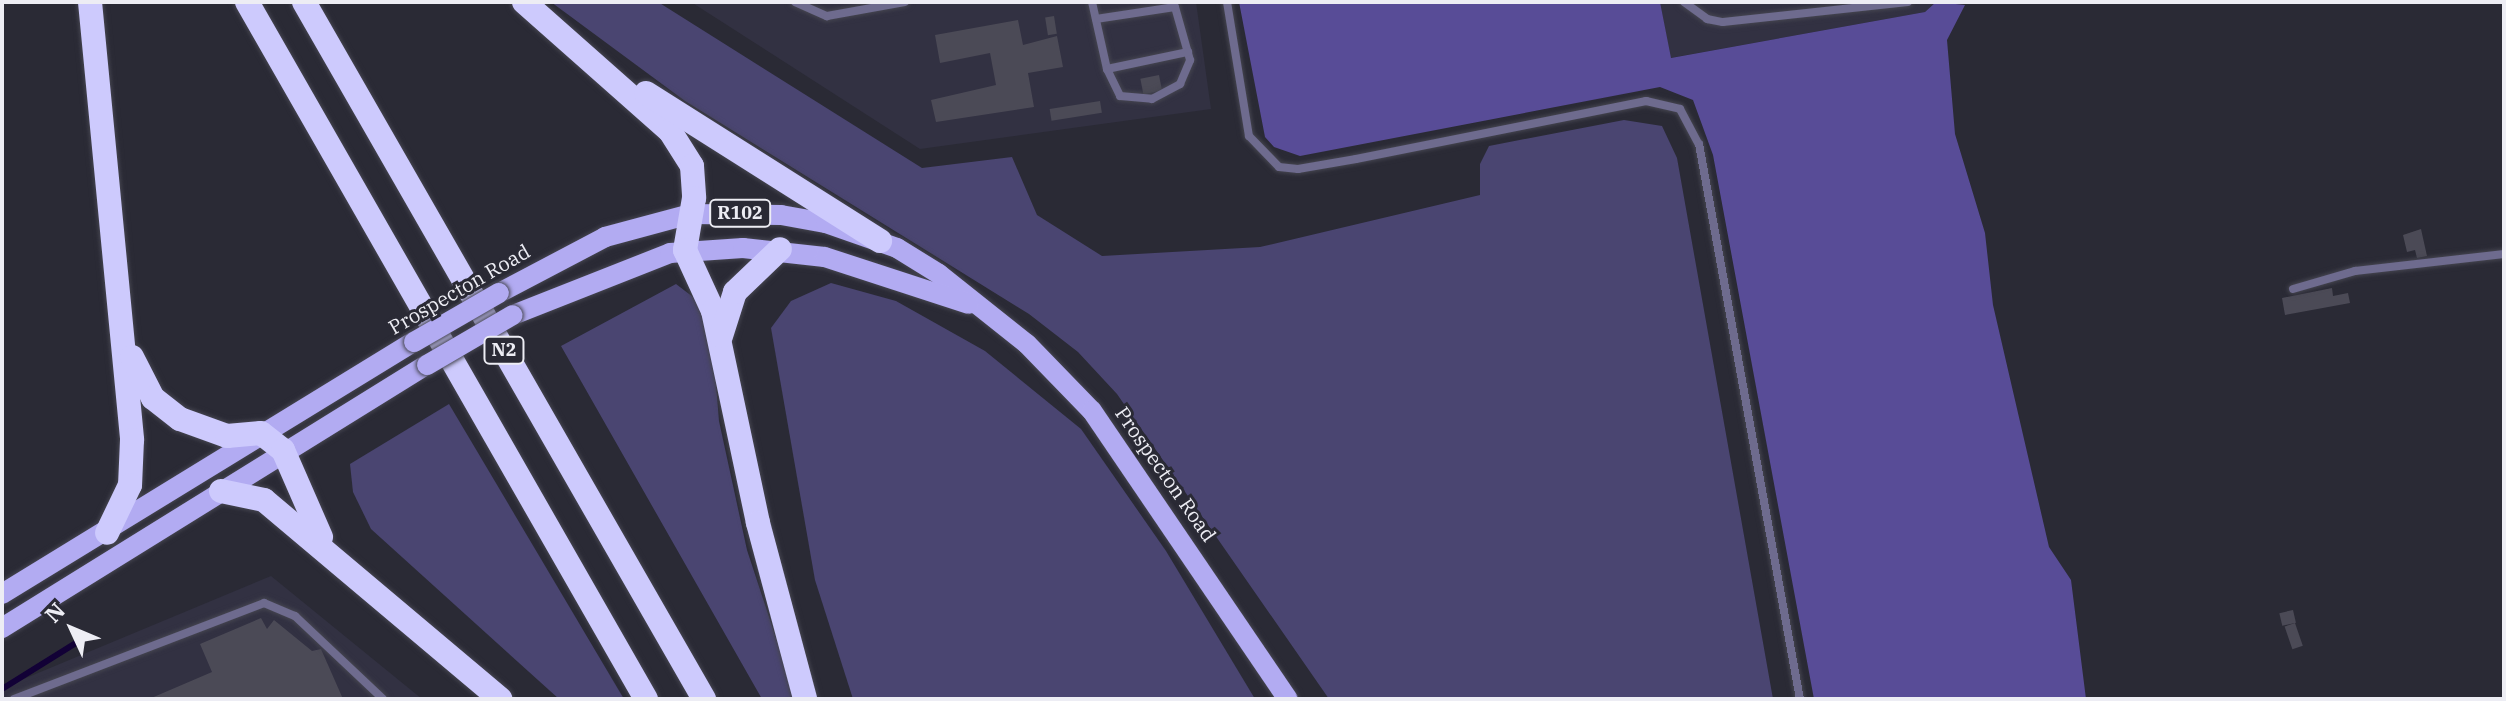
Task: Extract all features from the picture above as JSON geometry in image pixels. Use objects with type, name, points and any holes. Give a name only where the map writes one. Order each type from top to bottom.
[{"type":"highway","points":[[90,2],[124,336],[131,471],[107,533]]},
{"type":"highway","name":"N2","points":[[247,2],[646,699]]},
{"type":"highway","name":"N2","points":[[304,2],[704,699]]},
{"type":"highway","points":[[524,2],[599,64],[683,148],[695,181],[685,250],[720,340],[758,523],[805,699]]},
{"type":"highway","points":[[599,64],[880,241]]},
{"type":"highway","points":[[720,340],[735,292],[780,249]]},
{"type":"highway","points":[[124,336],[153,398],[180,419],[227,436],[261,433],[283,450],[299,496],[332,555]]},
{"type":"highway","points":[[221,491],[264,500],[500,699]]},
{"type":"main road","name":"Prospecton Road","points":[[2,594],[107,533],[261,433],[414,342],[605,237],[690,214],[781,215],[880,241],[921,260],[973,305],[1027,344],[1092,411],[1288,699]]},
{"type":"main road","name":"Prospecton Road","points":[[2,628],[283,450],[427,365],[513,315],[590,281],[685,250],[780,249],[858,266],[973,305]]},
{"type":"lane","points":[[795,2],[836,16],[905,2]]},
{"type":"lane","points":[[1092,2],[1107,69],[1120,96],[1152,99],[1180,84],[1190,60],[1175,7],[1096,19]]},
{"type":"lane","points":[[1227,2],[1249,136],[1279,167],[1298,169],[1356,159],[1646,101],[1680,109],[1699,144],[1800,699]]},
{"type":"lane","points":[[1684,2],[1707,19],[1723,22],[1908,2]]},
{"type":"lane","points":[[1107,69],[1188,52]]},
{"type":"lane","points":[[2293,289],[2355,271],[2504,254]]},
{"type":"lane","points":[[14,699],[264,603],[295,616],[383,699]]},
{"type":"shaded area","points":[[551,2],[658,2],[922,168],[1012,157],[1037,215],[1102,256],[1260,247],[1480,195],[1480,164],[1489,146],[1624,120],[1662,126],[1677,158],[1773,699],[1329,699],[1117,394],[1078,352],[1029,314],[685,101]]},
{"type":"shaded area","points":[[691,2],[1196,2],[1211,109],[920,149]]},
{"type":"shaded area","points":[[1239,2],[1660,2],[1671,58],[1925,12],[1936,2],[1965,5],[1947,40],[1955,134],[1985,233],[1993,305],[2049,547],[2071,580],[2086,699],[1814,699],[1713,155],[1693,100],[1660,87],[1300,156],[1274,147],[1265,137]]},
{"type":"shaded area","points":[[1660,2],[1936,2],[1925,12],[1670,58]]},
{"type":"shaded area","points":[[831,283],[896,301],[985,351],[1081,429],[1166,551],[1255,699],[853,699],[815,580],[771,328],[791,301]]},
{"type":"shaded area","points":[[676,284],[710,310],[719,421],[747,550],[796,699],[762,699],[561,346]]},
{"type":"shaded area","points":[[449,404],[624,699],[559,699],[371,529],[353,492],[350,464]]},
{"type":"shaded area","points":[[271,576],[422,699],[2,699],[2,688]]},
{"type":"building","points":[[1054,16],[1057,34],[1048,35],[1045,17]]},
{"type":"building","points":[[1018,20],[1023,45],[1057,36],[1063,67],[1028,73],[1034,107],[936,122],[931,100],[996,85],[990,53],[940,63],[935,35]]},
{"type":"building","points":[[1159,75],[1162,91],[1143,94],[1140,79]]},
{"type":"building","points":[[1100,101],[1102,113],[1052,121],[1050,109]]},
{"type":"building","points":[[2421,229],[2427,256],[2417,258],[2415,250],[2407,252],[2403,235]]},
{"type":"building","points":[[2332,288],[2333,296],[2348,293],[2350,303],[2285,315],[2282,298]]},
{"type":"building","points":[[2293,610],[2296,623],[2282,626],[2279,613]]},
{"type":"building","points":[[261,618],[267,629],[274,620],[312,651],[321,649],[343,699],[149,699],[212,672],[200,644]]},
{"type":"building","points":[[2295,623],[2303,646],[2292,649],[2285,627]]},
{"type":"waterway","points":[[2,689],[87,636]]}]
